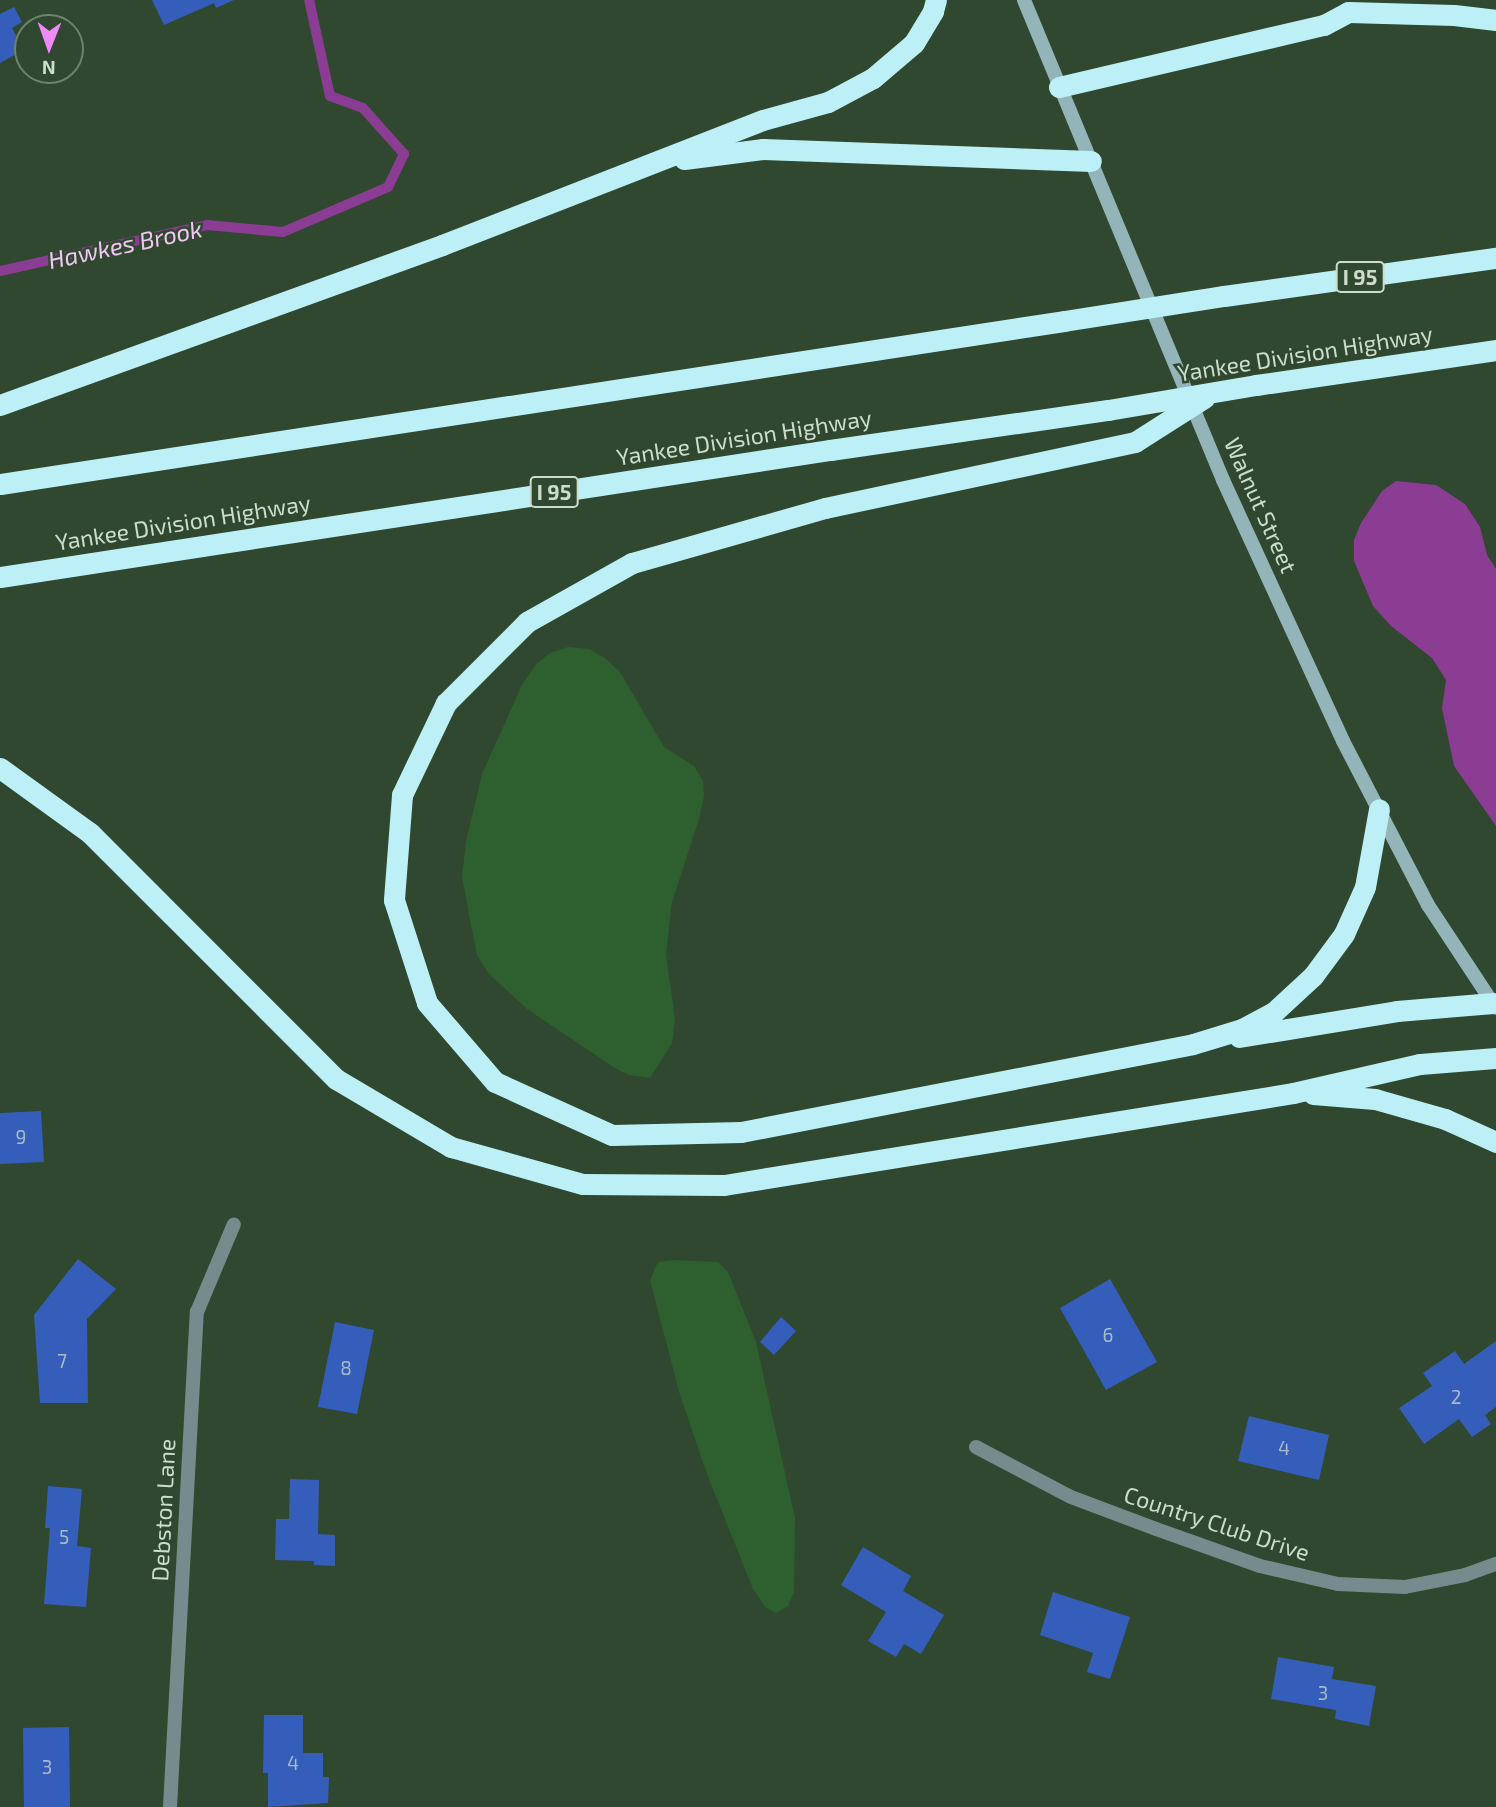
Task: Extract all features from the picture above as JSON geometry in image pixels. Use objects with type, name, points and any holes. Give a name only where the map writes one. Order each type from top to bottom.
[{"type":"highway","points":[[0,405],[442,245],[763,120],[828,102],[873,78],[914,43],[933,11],[936,0]]},
{"type":"highway","points":[[1059,87],[1324,25],[1348,12],[1454,15],[1496,20]]},
{"type":"highway","points":[[653,163],[763,149],[1091,161]]},
{"type":"highway","name":"I 95","points":[[0,484],[1224,296],[1496,258]]},
{"type":"highway","name":"Yankee Division Highway","points":[[0,577],[1496,349]]},
{"type":"highway","points":[[1212,393],[1135,442],[825,508],[632,563],[527,622],[446,704],[402,795],[394,900],[427,1003],[495,1082],[612,1135],[741,1132],[1193,1044],[1397,1011],[1495,1005]]},
{"type":"highway","points":[[0,768],[90,833],[336,1079],[451,1147],[583,1184],[724,1185],[1293,1093],[1420,1063],[1496,1058]]},
{"type":"highway","points":[[1193,1044],[1242,1028],[1275,1012],[1313,976],[1344,933],[1365,887],[1379,809]]},
{"type":"highway","points":[[1293,1093],[1375,1100],[1445,1119],[1496,1142]]},
{"type":"main road","name":"Walnut Street","points":[[1024,0],[1223,480],[1343,741],[1428,905],[1495,1005]]},
{"type":"street","name":"Debston Lane","points":[[170,1807],[197,1312],[234,1224]]},
{"type":"street","name":"Country Club Drive","points":[[976,1447],[1071,1497],[1143,1525],[1260,1566],[1338,1584],[1405,1587],[1465,1576],[1496,1564]]},
{"type":"green space","points":[[568,647],[589,649],[605,658],[620,672],[664,747],[694,766],[703,781],[704,796],[699,819],[672,902],[666,954],[675,1020],[672,1043],[650,1078],[629,1075],[615,1068],[527,1009],[489,974],[477,955],[470,920],[462,876],[466,842],[482,774],[522,685],[536,664],[550,653]]},
{"type":"green space","points":[[658,1262],[718,1262],[728,1272],[756,1342],[795,1518],[794,1592],[788,1606],[776,1613],[766,1608],[753,1589],[707,1474],[680,1395],[650,1280]]},
{"type":"shaded area","points":[[1396,481],[1436,485],[1465,504],[1480,527],[1487,555],[1496,569],[1496,826],[1454,766],[1442,708],[1446,680],[1432,658],[1391,626],[1373,606],[1354,561],[1354,540],[1361,523],[1382,491]]},
{"type":"building","points":[[152,0],[234,0],[216,8],[214,3],[164,25]]},
{"type":"building","points":[[14,7],[18,14],[14,14],[12,28],[14,55],[0,63],[0,14]]},
{"type":"building","points":[[41,1111],[44,1162],[0,1164],[0,1113]]},
{"type":"building","points":[[78,1259],[116,1289],[87,1319],[88,1403],[40,1403],[34,1315]]},
{"type":"building","points":[[1110,1279],[1157,1362],[1106,1390],[1060,1308]]},
{"type":"building","points":[[781,1317],[796,1331],[774,1355],[760,1342]]},
{"type":"building","points":[[335,1322],[374,1330],[357,1414],[318,1407]]},
{"type":"building","points":[[1496,1341],[1496,1407],[1485,1415],[1491,1424],[1472,1437],[1459,1419],[1424,1444],[1399,1408],[1432,1386],[1423,1373],[1455,1351],[1464,1364]]},
{"type":"building","points":[[1249,1416],[1329,1435],[1319,1480],[1238,1461]]},
{"type":"building","points":[[290,1479],[319,1480],[318,1534],[335,1535],[335,1566],[314,1565],[314,1561],[275,1560],[276,1519],[289,1519]]},
{"type":"building","points":[[48,1486],[82,1489],[77,1546],[91,1548],[86,1607],[44,1604],[50,1528],[45,1528]]},
{"type":"building","points":[[863,1547],[911,1576],[903,1591],[944,1615],[921,1654],[904,1644],[896,1657],[868,1641],[886,1612],[841,1585]]},
{"type":"building","points":[[1053,1592],[1130,1617],[1110,1679],[1087,1672],[1093,1653],[1040,1635]]},
{"type":"building","points":[[1278,1657],[1334,1667],[1332,1679],[1376,1686],[1369,1726],[1335,1719],[1336,1710],[1271,1699]]},
{"type":"building","points":[[264,1715],[303,1715],[303,1753],[323,1753],[323,1777],[329,1777],[328,1803],[268,1807],[268,1773],[263,1773]]},
{"type":"building","points":[[69,1727],[70,1807],[24,1807],[23,1728]]},
{"type":"waterway","name":"Hawkes Brook","points":[[0,271],[207,225],[283,232],[388,187],[404,154],[363,108],[330,96],[309,0]]}]
